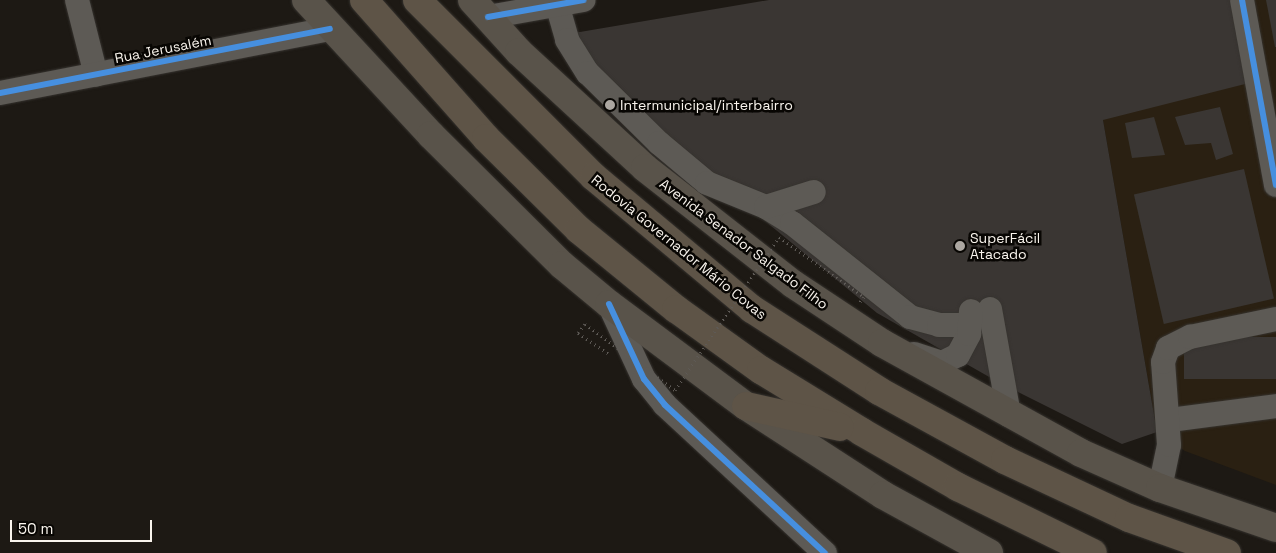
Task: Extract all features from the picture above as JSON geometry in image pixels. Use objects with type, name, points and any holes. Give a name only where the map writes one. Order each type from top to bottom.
[{"type":"highway","points":[[364,0],[486,138],[579,230],[676,309],[753,365],[862,432],[958,487],[1093,553]]},
{"type":"highway","name":"Rodovia Governador Mário Covas","points":[[416,0],[594,178],[752,309],[879,391],[1004,460],[1129,518],[1227,553]]},
{"type":"highway","points":[[746,406],[862,432]]},
{"type":"main road","points":[[306,0],[330,29],[458,162],[562,265],[609,304],[746,406],[883,494],[990,553]]},
{"type":"main road","name":"Avenida Senador Salgado Filho","points":[[480,9],[555,86],[645,168],[793,284],[882,343],[1009,415],[1081,453],[1160,488],[1276,528]]},
{"type":"street","points":[[76,0],[96,75]]},
{"type":"street","points":[[480,9],[557,4],[584,0]]},
{"type":"street","points":[[1242,0],[1276,185]]},
{"type":"street","points":[[557,4],[567,40],[580,63],[658,143],[723,193],[766,207],[910,318],[939,324],[977,315]]},
{"type":"street","name":"Rua Jerusalém","points":[[0,93],[330,29]]},
{"type":"street","points":[[766,207],[814,192]]},
{"type":"street","points":[[609,304],[640,372],[665,405],[826,553]]},
{"type":"street","points":[[882,343],[942,364],[958,355],[977,315]]},
{"type":"street","points":[[977,315],[1009,415]]},
{"type":"street","points":[[1160,488],[1167,462],[1170,420],[1163,362],[1168,348],[1190,337],[1276,319]]},
{"type":"street","points":[[1170,420],[1276,406]]},
{"type":"path","points":[[585,324],[675,390],[779,237],[864,297],[859,304]]},
{"type":"shaded area","points":[[1231,0],[1276,0],[1276,485],[1185,451],[1157,432],[1103,120]]},
{"type":"building","name":"SuperFácil Atacado","points":[[769,0],[1231,0],[1249,83],[1103,120],[1157,432],[1122,444],[998,382],[877,313],[714,179],[573,48],[574,33]]},
{"type":"building","points":[[1266,0],[1276,0],[1276,47],[1275,47]]},
{"type":"building","points":[[1220,107],[1233,154],[1216,160],[1211,143],[1185,145],[1175,117]]},
{"type":"building","points":[[1154,117],[1165,155],[1132,158],[1125,123]]},
{"type":"building","points":[[1244,169],[1274,299],[1164,324],[1134,194]]},
{"type":"building","points":[[1184,337],[1276,337],[1276,379],[1184,379]]},
{"type":"cycle path","points":[[488,17],[583,0]]},
{"type":"cycle path","points":[[1242,0],[1276,185]]},
{"type":"cycle path","points":[[0,93],[330,29]]},
{"type":"cycle path","points":[[609,304],[644,379],[665,405],[825,553]]},
{"type":"place","name":"Intermunicipal/interbairro","points":[[610,105]]},
{"type":"place","name":"SuperFácil Atacado","points":[[960,246]]}]
